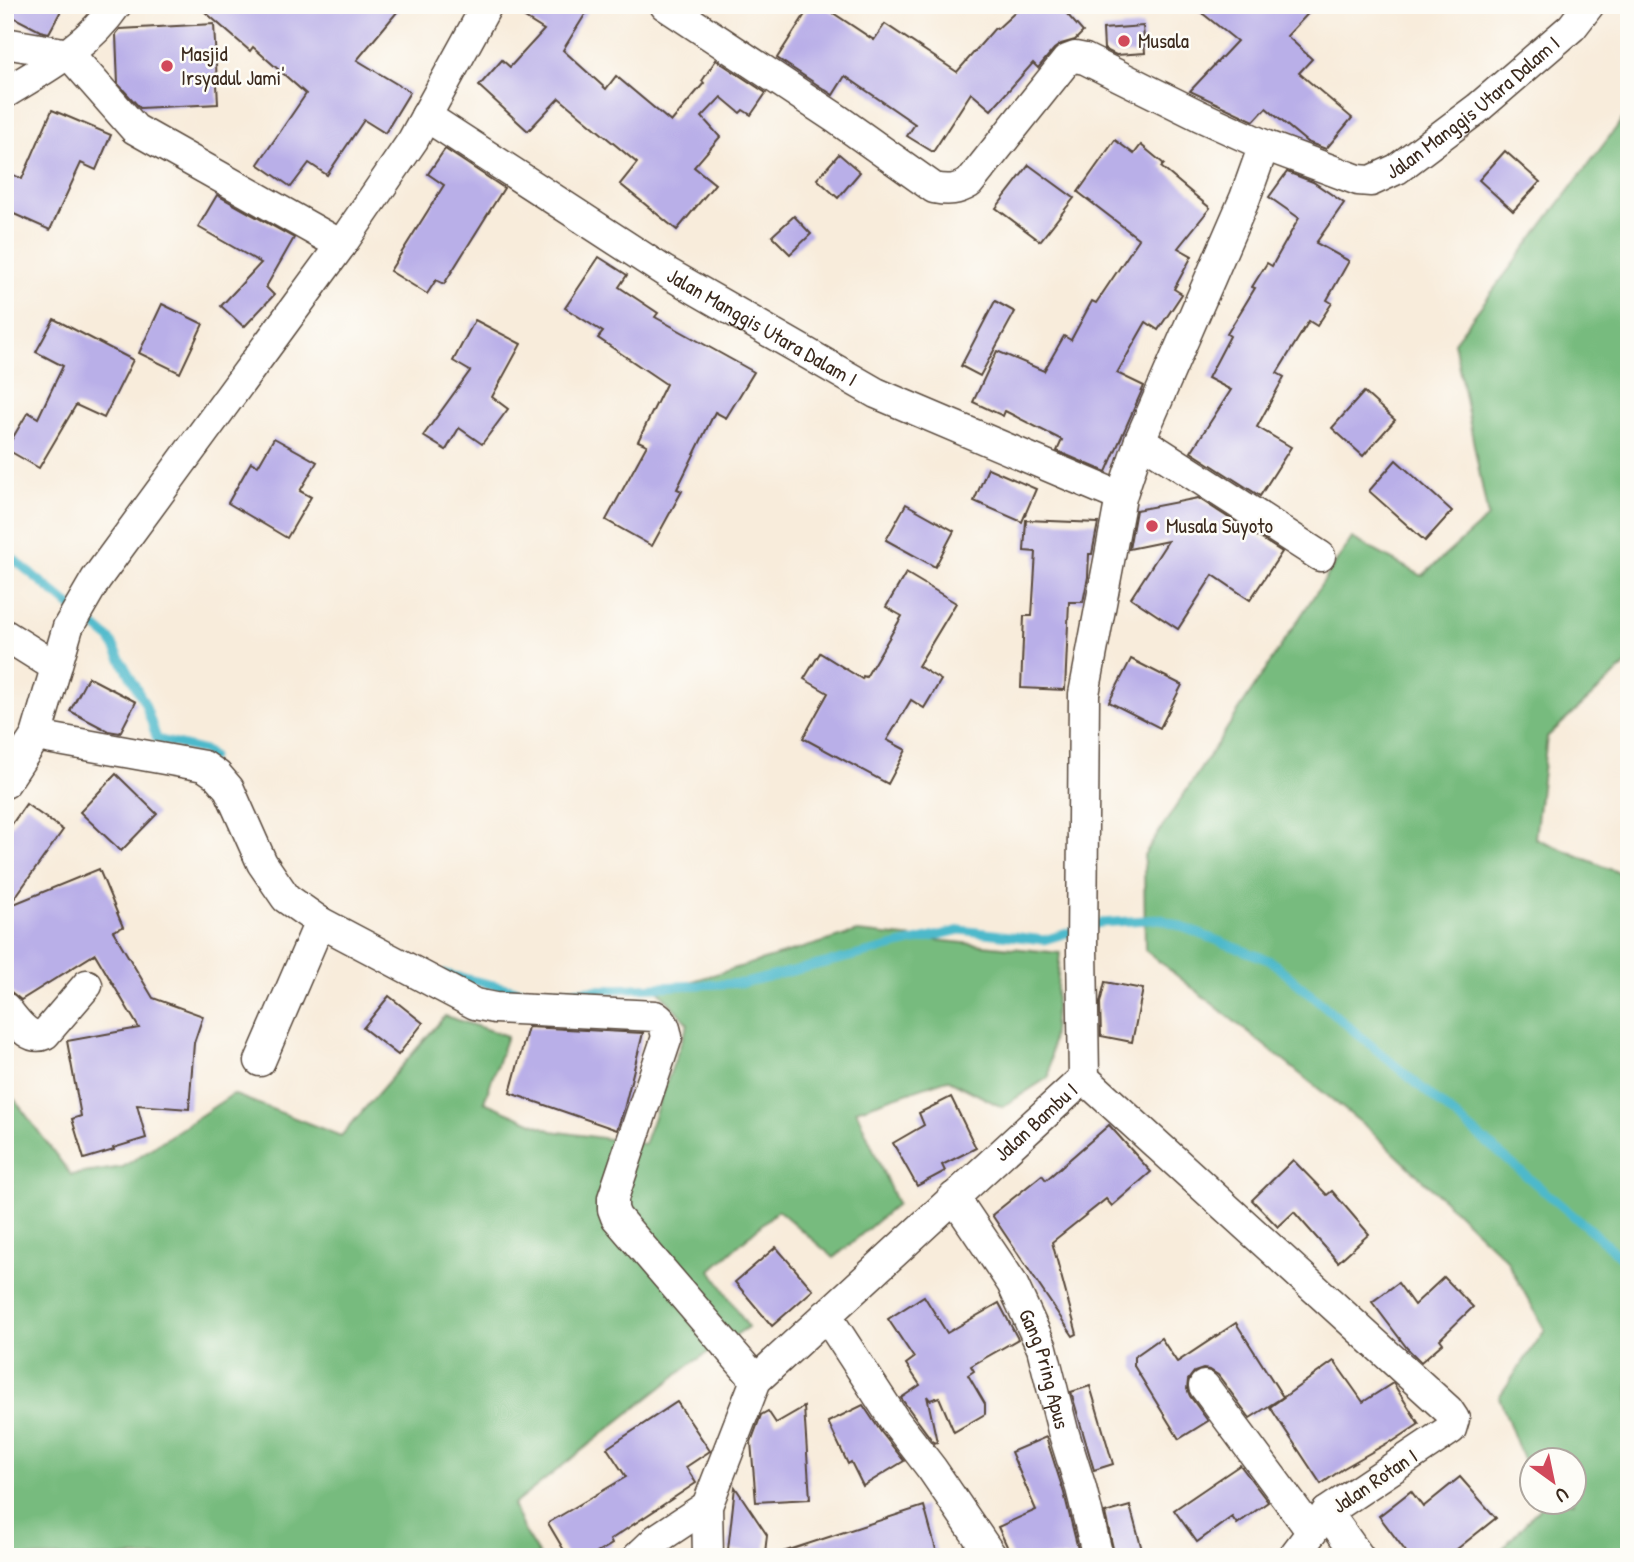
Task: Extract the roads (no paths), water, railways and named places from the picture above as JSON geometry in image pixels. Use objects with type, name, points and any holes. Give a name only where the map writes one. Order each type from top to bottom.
[{"type":"street","points":[[5,93],[69,54],[116,5]]},
{"type":"street","points":[[5,783],[36,736],[68,627],[96,579],[341,245],[413,140],[487,5]]},
{"type":"street","name":"Jalan Manggis Utara Dalam I","points":[[665,5],[934,188],[947,190],[958,189],[970,183],[1067,61],[1075,57],[1084,58],[1264,145],[1358,180],[1371,181],[1397,169],[1478,108],[1572,27],[1589,5]]},
{"type":"street","points":[[5,43],[69,54],[135,129],[341,245]]},
{"type":"street","name":"Jalan Manggis Utara Dalam I","points":[[426,116],[664,271],[876,393],[1121,498]]},
{"type":"street","points":[[1084,1078],[1084,694],[1121,498],[1140,440],[1245,198],[1264,145]]},
{"type":"street","points":[[1140,440],[1320,556]]},
{"type":"street","points":[[5,635],[56,667]]},
{"type":"street","points":[[36,736],[204,766],[217,775],[229,789],[262,863],[286,898],[320,922],[475,1004],[495,1008],[655,1016],[662,1020],[667,1037],[613,1198],[613,1209],[616,1217],[756,1380]]},
{"type":"street","points":[[260,1060],[320,922]]},
{"type":"street","points":[[5,1008],[30,1035],[38,1037],[45,1034],[87,985]]},
{"type":"street","name":"Jalan Bambu I","points":[[707,1506],[756,1380],[1084,1078],[1448,1410]]},
{"type":"street","name":"Gang Pring Apus","points":[[954,1197],[1012,1283],[1042,1349],[1098,1557]]},
{"type":"street","points":[[826,1315],[895,1421],[932,1469],[992,1557]]},
{"type":"street","points":[[1204,1386],[1320,1522],[1359,1557]]},
{"type":"street","name":"Jalan Rotan I","points":[[1293,1557],[1320,1522],[1451,1429],[1454,1419],[1448,1410]]},
{"type":"street","points":[[638,1557],[657,1539],[707,1506]]},
{"type":"street","points":[[707,1506],[708,1557]]},
{"type":"waterway","points":[[5,552],[110,639],[145,704],[157,739],[205,751],[212,757]]},
{"type":"waterway","points":[[445,974],[529,993],[744,983],[960,930],[1044,940],[1100,923],[1161,919],[1271,961],[1629,1265]]},
{"type":"place","name":"Musala","points":[[1124,41]]},
{"type":"place","name":"Masjid Irsyadul Jami'","points":[[167,66]]},
{"type":"place","name":"Musala Suyoto","points":[[1152,526]]}]
